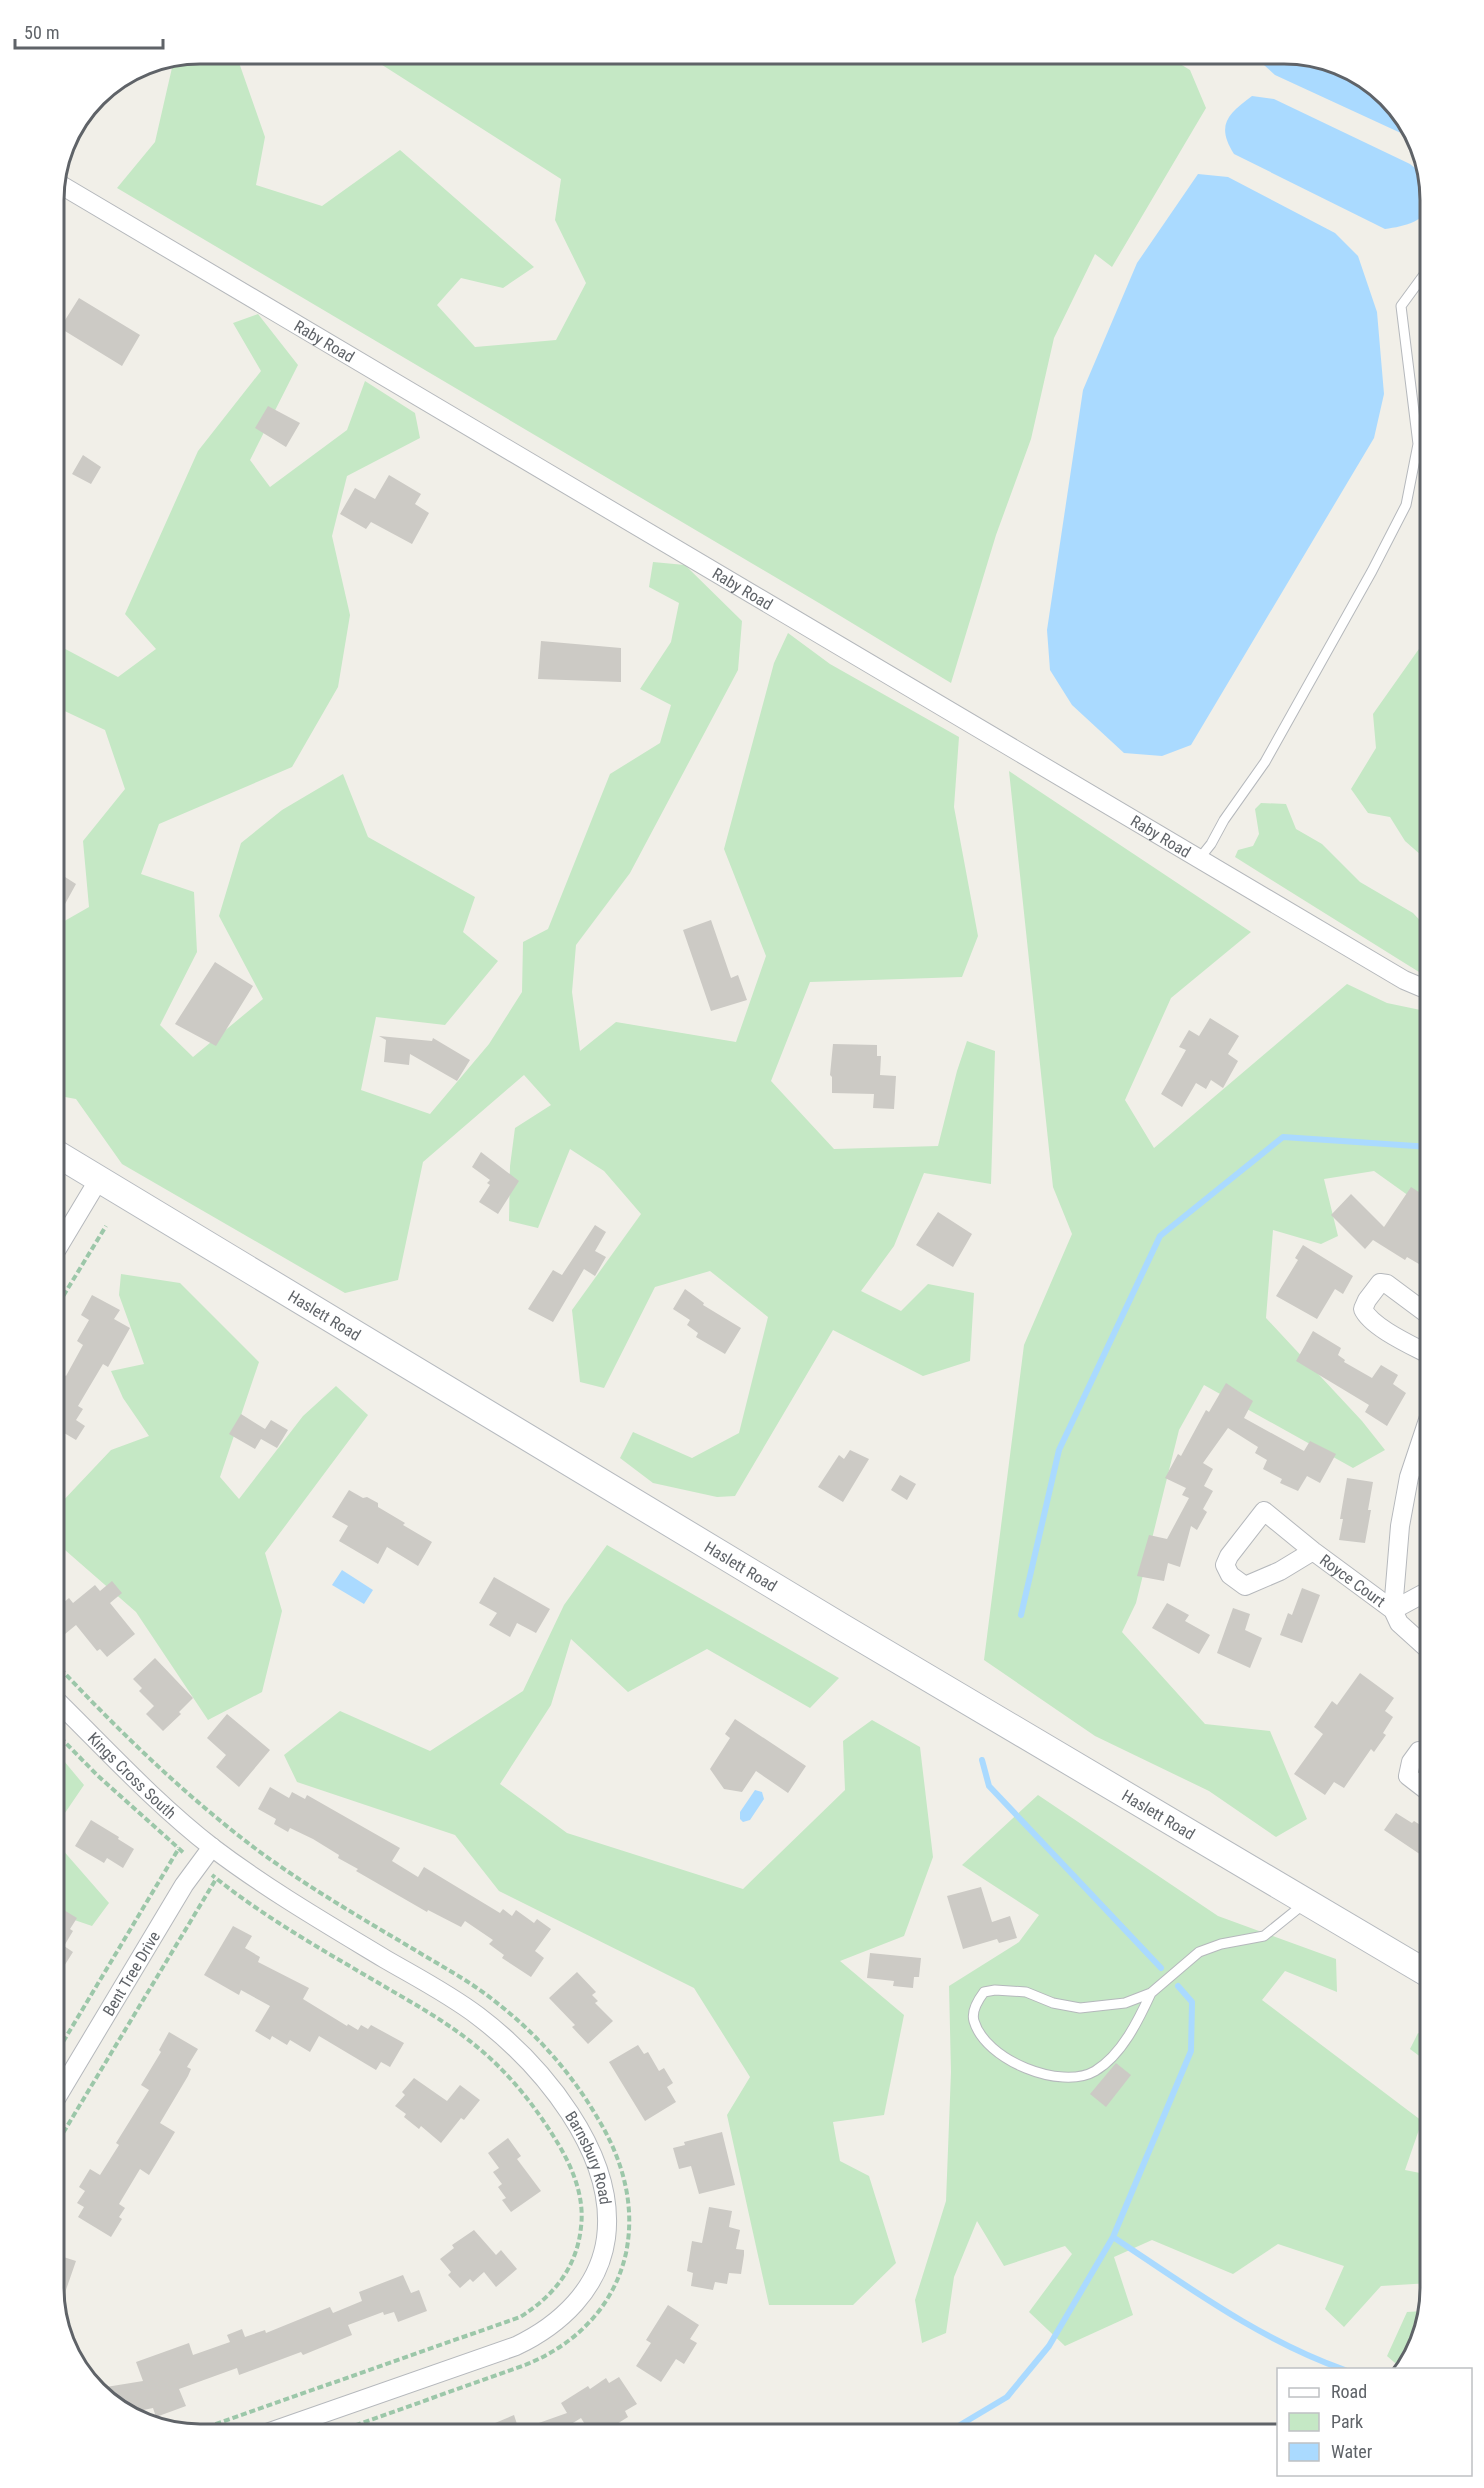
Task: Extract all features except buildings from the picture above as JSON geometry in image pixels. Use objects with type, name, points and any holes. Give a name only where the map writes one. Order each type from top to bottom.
[{"type":"main road","name":"Haslett Road","points":[[65,1158],[808,1607],[1420,1969]]},
{"type":"street","name":"Raby Road","points":[[65,188],[1404,981],[1420,987]]},
{"type":"street","points":[[65,1236],[99,1179]]},
{"type":"street","points":[[1420,1309],[1387,1284],[1380,1283],[1366,1300],[1363,1309],[1366,1317],[1420,1350]]},
{"type":"street","points":[[1393,1610],[1400,1526],[1409,1477],[1420,1444]]},
{"type":"street","name":"Royce Court","points":[[1313,1551],[1245,1586],[1230,1575],[1225,1565],[1229,1556],[1264,1510],[1313,1551],[1393,1610],[1399,1623],[1420,1642]]},
{"type":"street","points":[[1393,1610],[1420,1595]]},
{"type":"street","name":"Kings Cross South","points":[[64,1709],[124,1770],[212,1847]]},
{"type":"street","points":[[1420,1751],[1411,1762],[1408,1776],[1420,1785]]},
{"type":"street","name":"Bent Tree Drive","points":[[64,2085],[198,1864],[212,1847]]},
{"type":"street","name":"Barnsbury Road","points":[[212,1847],[259,1881],[329,1925],[454,1999],[498,2033],[537,2071],[576,2124],[601,2175],[607,2208],[605,2244],[595,2272],[576,2303],[550,2328],[516,2346],[295,2423]]},
{"type":"lane","points":[[1199,859],[1265,762],[1372,571],[1406,505],[1418,444],[1401,306],[1420,280]]},
{"type":"lane","points":[[1151,1992],[1140,2016],[1117,2052],[1096,2070],[1084,2076],[1065,2078],[1043,2074],[1016,2063],[995,2051],[980,2034],[973,2020],[976,2003],[980,1997],[984,1992],[995,1990],[1026,1992],[1053,2002],[1080,2008],[1125,2003],[1151,1992],[1199,1952],[1221,1944],[1264,1936],[1306,1902]]},
{"type":"path","points":[[64,1294],[106,1226]]},
{"type":"path","points":[[64,1673],[177,1786],[234,1832],[322,1893],[468,1982],[514,2017],[549,2052],[574,2082],[615,2151],[629,2206],[628,2242],[624,2263],[606,2301],[579,2334],[554,2352],[525,2366],[362,2423]]},
{"type":"path","points":[[64,1741],[97,1775],[216,1879],[292,1931],[433,2014],[481,2050],[527,2097],[560,2146],[579,2189],[582,2223],[580,2240],[568,2272],[547,2298],[520,2317],[218,2423]]},
{"type":"path","points":[[64,2040],[192,1830]]},
{"type":"path","points":[[64,2131],[216,1879]]},
{"type":"green space","points":[[191,65],[240,65],[265,137],[256,185],[322,206],[400,150],[534,267],[503,288],[461,278],[437,305],[475,347],[556,340],[586,283],[555,220],[561,179],[382,65],[1182,65],[1190,70],[1206,108],[1112,267],[1095,254],[1054,338],[1031,439],[996,535],[951,683],[117,188],[155,142],[172,68]]},
{"type":"green space","points":[[258,314],[298,365],[250,460],[270,487],[347,430],[365,381],[415,413],[420,438],[347,476],[332,536],[350,615],[338,687],[292,767],[159,824],[141,874],[194,892],[197,952],[160,1025],[193,1057],[263,999],[219,916],[241,843],[282,810],[343,774],[368,837],[475,897],[463,932],[498,961],[445,1025],[376,1017],[361,1090],[430,1114],[489,1044],[522,992],[523,942],[548,929],[610,774],[660,743],[671,705],[640,689],[671,642],[679,603],[649,587],[653,562],[685,565],[742,621],[738,670],[630,873],[576,945],[572,992],[580,1051],[616,1022],[736,1042],[766,956],[724,849],[774,663],[788,633],[830,664],[959,737],[954,807],[978,936],[962,977],[810,982],[771,1081],[834,1149],[938,1146],[967,1041],[995,1051],[991,1184],[924,1173],[894,1246],[861,1291],[901,1311],[928,1284],[974,1293],[970,1361],[923,1376],[833,1330],[735,1496],[717,1497],[653,1483],[620,1458],[633,1432],[692,1458],[739,1433],[768,1317],[710,1271],[655,1287],[604,1388],[580,1382],[572,1310],[641,1214],[604,1171],[570,1149],[538,1228],[509,1221],[510,1166],[515,1128],[551,1105],[524,1075],[423,1162],[398,1280],[345,1293],[122,1164],[76,1099],[65,1097],[65,921],[89,907],[83,841],[125,789],[105,730],[65,711],[65,649],[118,677],[156,649],[125,614],[198,451],[261,371],[233,323]]},
{"type":"green space","points":[[1420,647],[1420,854],[1405,841],[1390,817],[1368,813],[1351,789],[1376,748],[1373,714]]},
{"type":"green space","points":[[1009,771],[1251,932],[1171,998],[1125,1100],[1154,1148],[1347,984],[1387,1003],[1420,1010],[1420,1204],[1374,1171],[1324,1179],[1338,1236],[1321,1244],[1273,1230],[1266,1318],[1362,1421],[1385,1450],[1353,1468],[1204,1385],[1179,1430],[1136,1603],[1122,1632],[1205,1724],[1270,1731],[1307,1819],[1276,1837],[1209,1791],[1095,1736],[984,1660],[1024,1345],[1072,1234],[1053,1187]]},
{"type":"green space","points":[[1261,803],[1286,804],[1296,829],[1322,844],[1360,882],[1413,913],[1420,920],[1420,972],[1235,857],[1238,850],[1253,846],[1259,834],[1255,809]]},
{"type":"green space","points":[[121,1274],[180,1283],[259,1362],[220,1477],[239,1499],[303,1416],[336,1386],[368,1415],[265,1553],[282,1611],[262,1692],[208,1720],[136,1612],[64,1549],[64,1499],[111,1450],[149,1436],[123,1398],[111,1371],[144,1364],[119,1295]]},
{"type":"green space","points":[[607,1545],[839,1678],[810,1708],[707,1649],[628,1692],[571,1639],[551,1705],[500,1784],[567,1833],[743,1889],[845,1790],[843,1741],[872,1720],[920,1747],[933,1857],[904,1936],[840,1961],[904,2015],[884,2115],[833,2122],[840,2161],[869,2176],[896,2263],[853,2305],[769,2305],[727,2115],[750,2077],[694,1988],[499,1891],[455,1835],[297,1782],[284,1755],[340,1711],[430,1751],[523,1691],[564,1605]]},
{"type":"green space","points":[[64,1761],[84,1785],[64,1814]]},
{"type":"green space","points":[[1038,1795],[1218,1916],[1336,1959],[1337,1992],[1285,1971],[1262,2000],[1420,2119],[1420,2127],[1405,2170],[1420,2173],[1420,2284],[1381,2286],[1344,2327],[1325,2309],[1344,2266],[1278,2244],[1233,2274],[1152,2240],[1114,2257],[1133,2315],[1065,2346],[1029,2312],[1072,2254],[1065,2246],[1004,2266],[977,2221],[954,2277],[946,2333],[922,2343],[915,2300],[946,2201],[951,2072],[949,1986],[1019,1942],[1039,1915],[962,1865]]},
{"type":"green space","points":[[64,1852],[109,1903],[92,1926],[64,1916]]},
{"type":"green space","points":[[1418,2033],[1420,2034],[1420,2056],[1410,2049]]},
{"type":"green space","points":[[1417,2311],[1406,2348],[1396,2364],[1387,2356],[1407,2312]]},
{"type":"water","points":[[1264,65],[1310,67],[1344,78],[1373,98],[1386,111],[1402,134],[1275,75]]},
{"type":"water","points":[[1252,96],[1274,99],[1410,164],[1416,169],[1417,174],[1420,218],[1402,226],[1385,229],[1234,154],[1225,128],[1236,109]]},
{"type":"water","points":[[1198,174],[1228,177],[1335,233],[1358,256],[1377,312],[1384,394],[1374,438],[1191,745],[1162,756],[1124,753],[1072,705],[1050,670],[1047,630],[1083,390],[1137,263]]},
{"type":"water","points":[[342,1570],[373,1590],[364,1604],[332,1585]]},
{"type":"water","points":[[755,1790],[762,1792],[764,1799],[750,1820],[743,1822],[740,1819],[740,1812]]},
{"type":"waterway","points":[[1021,1615],[1059,1450],[1160,1236],[1283,1137],[1420,1146]]},
{"type":"waterway","points":[[982,1760],[989,1786],[1161,1968]]},
{"type":"waterway","points":[[962,2424],[1007,2397],[1049,2346],[1113,2237],[1191,2051],[1192,2002],[1178,1986]]},
{"type":"waterway","points":[[1113,2237],[1254,2328],[1314,2358],[1340,2368]]}]
